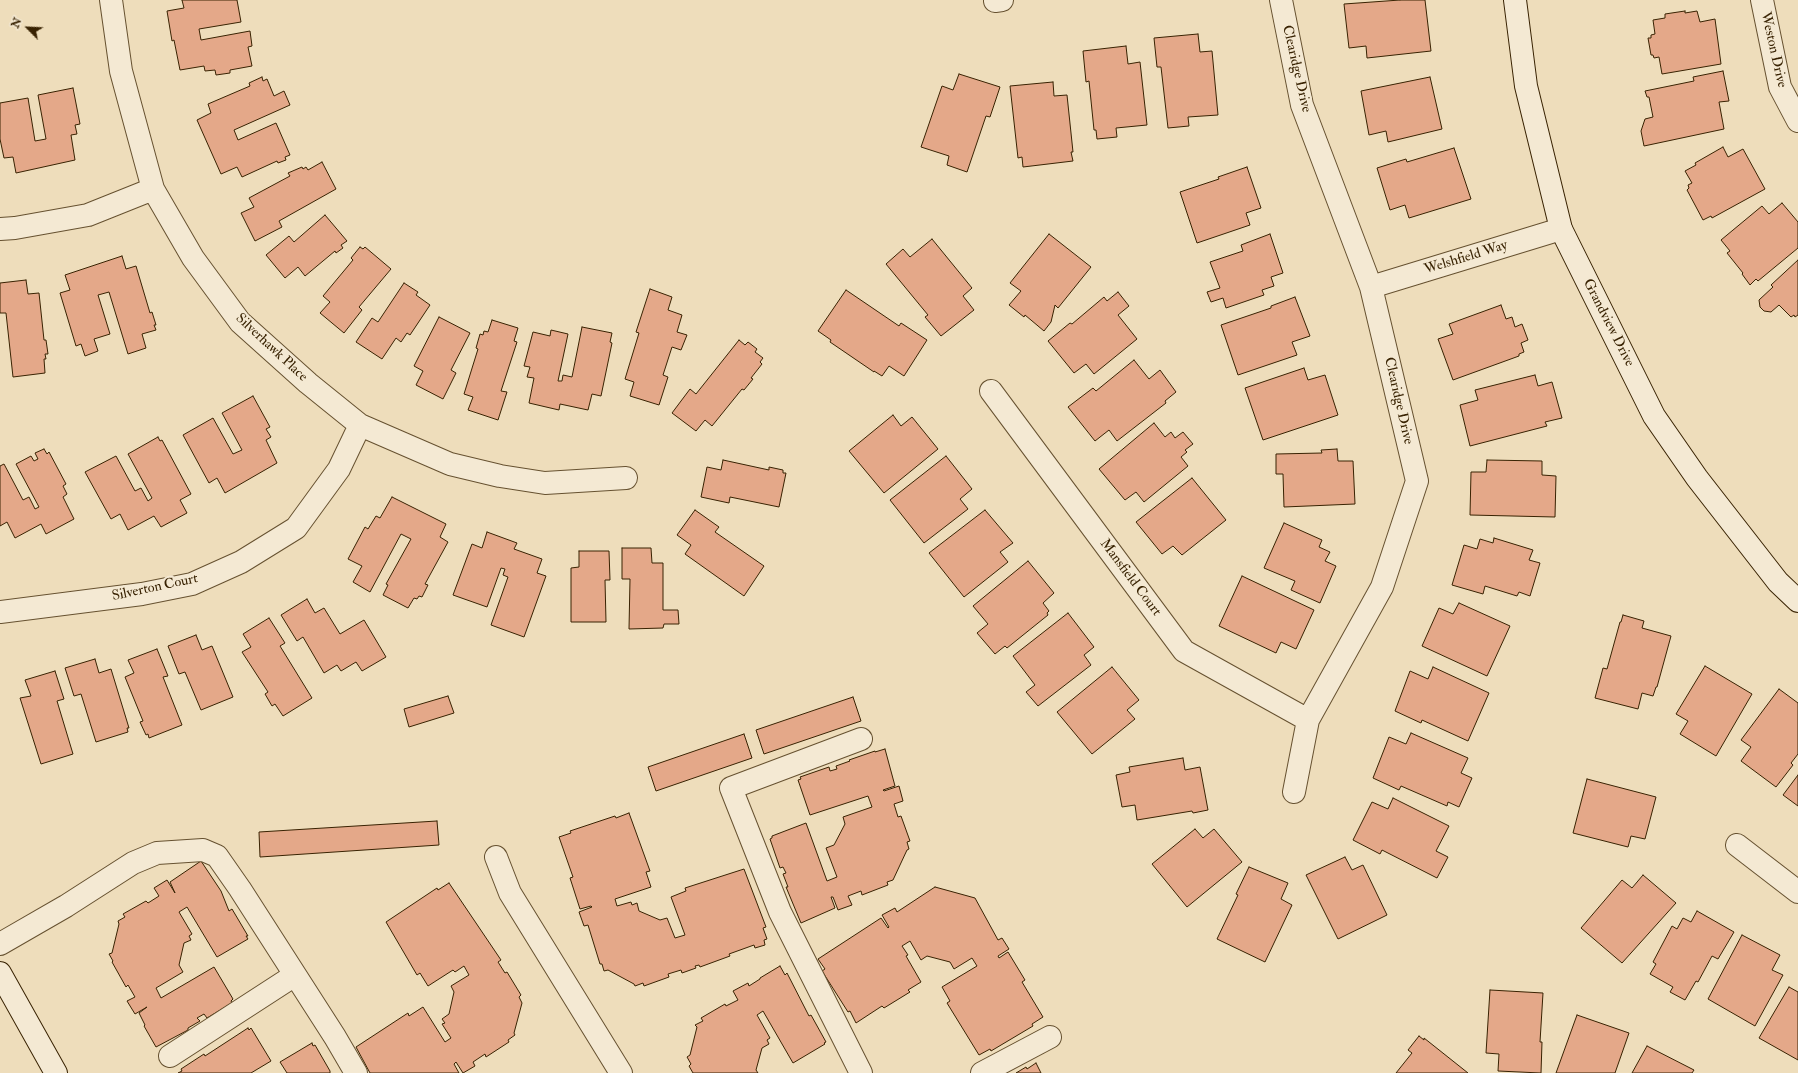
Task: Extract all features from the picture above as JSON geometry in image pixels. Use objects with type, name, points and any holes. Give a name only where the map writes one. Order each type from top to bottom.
[{"type":"street","name":"Silverhawk Place","points":[[111,0],[121,71],[153,189],[193,258],[240,322],[308,383],[360,425],[450,464],[500,476],[545,483],[626,478]]},
{"type":"street","name":"Clearidge Drive","points":[[1281,0],[1302,106],[1372,287],[1417,481],[1382,587],[1308,720],[1294,792]]},
{"type":"street","name":"Grandview Drive","points":[[1515,0],[1526,86],[1561,230],[1654,416],[1716,503],[1778,582],[1798,601]]},
{"type":"street","name":"Weston Drive","points":[[1762,0],[1780,87],[1798,121]]},
{"type":"street","points":[[0,229],[15,228],[88,215],[153,189]]},
{"type":"street","name":"Welshfield Way","points":[[1372,287],[1561,230]]},
{"type":"street","name":"Mansfield Court","points":[[991,391],[1184,651],[1308,720]]},
{"type":"street","name":"Silverton Court","points":[[0,612],[142,594],[192,584],[241,562],[296,528],[339,469],[360,425]]},
{"type":"street","points":[[861,739],[731,788],[780,912],[861,1073]]},
{"type":"street","points":[[1737,845],[1798,892]]},
{"type":"street","points":[[0,944],[66,906],[132,863],[157,853],[203,850],[217,856],[240,889],[356,1073]]},
{"type":"street","points":[[496,857],[510,893],[621,1073]]},
{"type":"street","points":[[0,973],[56,1073]]},
{"type":"street","points":[[170,1056],[295,975]]},
{"type":"street","points":[[982,1073],[1050,1037]]},
{"type":"building","points":[[182,0],[237,0],[241,22],[199,29],[201,40],[250,31],[252,46],[248,47],[252,66],[230,70],[230,73],[216,75],[215,70],[205,71],[204,66],[180,70],[174,40],[172,41],[167,11],[184,8]]},
{"type":"building","points":[[1400,0],[1425,0],[1431,51],[1367,58],[1366,46],[1349,48],[1344,4]]},
{"type":"building","points":[[1685,11],[1685,13],[1697,11],[1700,22],[1715,19],[1721,64],[1662,74],[1659,57],[1654,58],[1653,55],[1651,55],[1648,38],[1651,38],[1651,35],[1655,34],[1653,20],[1665,18],[1665,14]]},
{"type":"building","points":[[1198,34],[1200,52],[1212,51],[1218,115],[1188,117],[1189,126],[1168,128],[1161,67],[1157,67],[1154,38]]},
{"type":"building","points":[[1126,46],[1128,64],[1140,62],[1147,125],[1116,128],[1117,137],[1097,139],[1096,130],[1094,130],[1089,81],[1086,82],[1083,51]]},
{"type":"building","points":[[1723,71],[1729,101],[1719,102],[1724,129],[1644,146],[1641,131],[1645,119],[1653,117],[1649,97],[1647,97],[1645,91],[1694,81],[1693,77]]},
{"type":"building","points":[[959,74],[1000,87],[990,117],[986,116],[967,172],[947,165],[949,156],[921,147],[942,86],[953,90]]},
{"type":"building","points":[[262,77],[263,81],[267,79],[274,96],[284,91],[290,105],[234,130],[238,140],[276,123],[290,155],[285,157],[286,160],[278,163],[277,161],[242,177],[237,167],[221,174],[197,120],[211,113],[208,104],[250,86],[249,83]]},
{"type":"building","points":[[1430,77],[1442,129],[1388,142],[1386,131],[1369,135],[1361,91]]},
{"type":"building","points":[[1053,82],[1054,96],[1067,95],[1073,161],[1023,167],[1022,157],[1018,158],[1010,86]]},
{"type":"building","points":[[73,88],[80,124],[75,125],[77,134],[71,135],[75,160],[16,173],[13,157],[4,158],[0,139],[0,103],[28,98],[35,141],[46,139],[38,95]]},
{"type":"building","points":[[1723,147],[1728,157],[1743,149],[1765,189],[1712,218],[1711,216],[1703,220],[1687,190],[1689,188],[1688,185],[1692,183],[1685,171],[1696,165],[1695,163]]},
{"type":"building","points":[[1454,148],[1471,199],[1409,218],[1405,205],[1390,210],[1377,168],[1406,159],[1407,162]]},
{"type":"building","points":[[322,162],[336,189],[279,221],[282,227],[255,241],[241,213],[254,207],[249,198],[290,176],[288,173],[302,167],[303,169],[306,167],[308,170]]},
{"type":"building","points":[[1247,167],[1261,208],[1246,213],[1250,225],[1197,243],[1180,192],[1219,179],[1218,177]]},
{"type":"building","points":[[1782,203],[1798,222],[1798,248],[1758,281],[1756,279],[1750,285],[1742,274],[1743,273],[1727,253],[1730,251],[1721,240],[1762,206],[1769,214]]},
{"type":"building","points":[[325,215],[347,241],[341,245],[343,248],[336,253],[335,251],[305,276],[298,267],[285,278],[266,255],[289,236],[294,242]]},
{"type":"building","points":[[1049,234],[1091,267],[1058,308],[1055,305],[1051,322],[1044,331],[1025,315],[1024,317],[1009,305],[1021,291],[1010,283]]},
{"type":"building","points":[[1270,234],[1283,273],[1271,277],[1274,286],[1262,290],[1264,295],[1226,308],[1223,298],[1211,302],[1207,292],[1220,288],[1210,262],[1243,251],[1241,245]]},
{"type":"building","points":[[932,239],[972,288],[963,296],[974,310],[941,336],[925,317],[928,315],[886,264],[903,249],[910,257]]},
{"type":"building","points":[[360,247],[363,249],[365,247],[391,269],[359,307],[362,310],[344,333],[320,313],[330,302],[323,296],[353,260],[351,258]]},
{"type":"building","points":[[122,256],[126,269],[136,266],[150,313],[152,312],[156,330],[142,334],[146,348],[128,354],[109,292],[98,295],[110,334],[94,339],[98,351],[85,356],[81,344],[76,346],[60,293],[70,290],[65,275]]},
{"type":"building","points":[[1798,260],[1798,315],[1791,317],[1779,305],[1771,312],[1764,311],[1760,307],[1759,300],[1773,287],[1771,285]]},
{"type":"building","points":[[26,280],[28,294],[39,293],[44,340],[46,340],[48,354],[45,354],[46,359],[44,359],[45,373],[13,377],[6,313],[0,313],[0,283]]},
{"type":"building","points":[[404,283],[418,292],[416,295],[430,305],[410,335],[407,333],[401,342],[396,338],[382,359],[356,342],[372,318],[378,322]]},
{"type":"building","points":[[650,289],[672,297],[668,310],[682,315],[677,332],[687,335],[681,350],[672,347],[663,375],[668,377],[659,405],[630,396],[634,382],[625,379],[639,333],[636,332]]},
{"type":"building","points":[[846,290],[899,326],[901,323],[927,340],[904,376],[889,366],[882,376],[874,372],[830,342],[831,340],[818,331]]},
{"type":"building","points":[[1118,292],[1129,306],[1118,315],[1137,339],[1094,374],[1086,364],[1074,373],[1048,341],[1070,323],[1072,324],[1104,297],[1107,301]]},
{"type":"building","points":[[1295,297],[1310,336],[1292,342],[1297,355],[1238,375],[1221,325],[1271,308],[1271,306]]},
{"type":"building","points":[[1501,305],[1506,319],[1512,317],[1515,327],[1522,324],[1528,340],[1521,343],[1524,352],[1519,354],[1519,356],[1453,380],[1438,339],[1453,334],[1449,324]]},
{"type":"building","points":[[439,317],[470,333],[451,370],[456,373],[443,399],[416,385],[423,371],[414,366]]},
{"type":"building","points":[[492,320],[518,328],[514,341],[517,342],[501,391],[507,392],[498,420],[468,410],[473,397],[464,394],[478,349],[476,348],[480,334],[483,335],[484,331],[488,332]]},
{"type":"building","points":[[582,327],[612,333],[610,342],[612,343],[601,396],[592,394],[588,410],[560,404],[559,410],[529,403],[534,378],[527,377],[530,367],[524,366],[533,332],[550,336],[551,330],[568,334],[558,381],[562,381],[563,375],[572,377]]},
{"type":"building","points":[[739,340],[745,345],[748,342],[757,349],[755,352],[763,358],[760,362],[762,364],[751,378],[753,379],[744,390],[742,389],[712,426],[705,420],[696,431],[672,413],[690,389],[696,394]]},
{"type":"building","points":[[1134,360],[1149,379],[1160,370],[1176,392],[1165,401],[1166,403],[1117,441],[1109,430],[1095,441],[1068,407],[1093,388],[1096,391]]},
{"type":"building","points":[[1304,368],[1308,380],[1325,375],[1338,415],[1263,440],[1245,388]]},
{"type":"building","points":[[1535,375],[1538,386],[1552,382],[1562,418],[1545,422],[1547,426],[1470,446],[1460,405],[1478,400],[1475,390]]},
{"type":"building","points":[[253,396],[270,427],[266,429],[271,437],[266,440],[277,463],[225,493],[217,478],[209,483],[183,435],[213,418],[233,454],[242,450],[222,413]]},
{"type":"building","points":[[893,415],[901,426],[912,417],[938,449],[884,493],[849,451]]},
{"type":"building","points":[[1154,423],[1165,437],[1171,432],[1175,438],[1183,432],[1193,444],[1185,450],[1187,452],[1181,457],[1188,466],[1144,502],[1136,492],[1125,500],[1099,469]]},
{"type":"building","points":[[158,437],[160,441],[162,440],[191,494],[180,500],[187,513],[161,527],[154,516],[128,530],[120,514],[111,519],[85,472],[116,456],[135,491],[141,488],[148,501],[152,498],[128,454]]},
{"type":"building","points":[[44,449],[47,454],[49,452],[66,484],[63,486],[67,494],[63,497],[74,519],[46,534],[41,524],[15,538],[7,522],[0,526],[0,466],[4,464],[23,500],[29,497],[35,509],[39,507],[16,464],[31,456],[34,461],[38,459],[35,453]]},
{"type":"building","points":[[1337,449],[1338,461],[1353,461],[1355,504],[1284,507],[1283,474],[1276,474],[1276,454],[1322,453],[1321,450]]},
{"type":"building","points":[[946,456],[972,489],[960,499],[968,509],[924,543],[890,500]]},
{"type":"building","points":[[723,460],[769,470],[769,467],[783,470],[783,473],[786,473],[779,507],[730,497],[729,503],[701,497],[707,467],[721,470]]},
{"type":"building","points":[[1487,460],[1542,461],[1542,475],[1556,476],[1555,517],[1470,515],[1471,472],[1486,472]]},
{"type":"building","points":[[1192,478],[1226,520],[1182,555],[1173,546],[1162,554],[1136,522]]},
{"type":"building","points":[[392,497],[446,524],[440,537],[448,542],[425,584],[428,585],[422,597],[419,596],[417,599],[414,598],[408,608],[383,595],[388,585],[386,584],[411,539],[401,534],[370,592],[353,582],[362,566],[348,559],[365,527],[368,529],[376,516],[380,518]]},
{"type":"building","points":[[695,510],[719,527],[715,532],[764,566],[744,596],[685,554],[691,545],[677,535]]},
{"type":"building","points":[[985,510],[1013,543],[1000,552],[1008,562],[964,597],[929,553]]},
{"type":"building","points":[[1284,523],[1322,540],[1319,547],[1330,552],[1325,561],[1336,566],[1320,603],[1291,590],[1295,581],[1264,568]]},
{"type":"building","points":[[487,532],[517,543],[514,549],[542,559],[537,573],[546,576],[524,637],[491,625],[508,577],[503,575],[505,569],[501,568],[487,607],[453,595],[472,544],[482,548]]},
{"type":"building","points":[[1494,538],[1533,550],[1529,560],[1540,563],[1530,596],[1519,592],[1517,596],[1485,586],[1483,594],[1452,585],[1464,545],[1477,549],[1480,539],[1493,543]]},
{"type":"building","points":[[622,548],[651,548],[652,563],[663,563],[663,610],[678,610],[679,624],[664,624],[663,628],[629,629],[630,579],[622,579]]},
{"type":"building","points":[[579,551],[609,551],[610,580],[605,580],[606,622],[571,622],[571,568],[579,567]]},
{"type":"building","points":[[1028,561],[1054,593],[1043,603],[1049,611],[1047,613],[1048,615],[1007,648],[1005,646],[995,654],[977,633],[988,624],[973,606]]},
{"type":"building","points":[[1242,576],[1314,610],[1296,649],[1281,642],[1276,653],[1219,626]]},
{"type":"building","points":[[307,599],[315,613],[324,608],[340,634],[364,620],[386,657],[362,671],[356,662],[341,671],[337,665],[324,673],[303,637],[297,641],[281,615]]},
{"type":"building","points":[[1459,603],[1510,626],[1487,676],[1422,646],[1439,608],[1453,614]]},
{"type":"building","points":[[1068,613],[1094,647],[1084,655],[1091,665],[1038,706],[1026,692],[1035,685],[1013,656]]},
{"type":"building","points":[[1623,615],[1644,621],[1642,628],[1671,636],[1657,687],[1653,696],[1642,693],[1638,709],[1595,698],[1603,668],[1607,669]]},
{"type":"building","points":[[269,618],[285,643],[280,646],[312,698],[283,716],[275,704],[272,706],[265,694],[268,692],[242,652],[251,647],[243,634]]},
{"type":"building","points":[[196,635],[202,650],[212,646],[233,697],[201,710],[185,672],[179,674],[168,646]]},
{"type":"building","points":[[157,649],[168,676],[163,677],[182,725],[149,738],[140,722],[143,721],[125,677],[134,673],[128,660]]},
{"type":"building","points":[[95,659],[99,673],[111,669],[129,728],[127,728],[128,732],[96,742],[81,694],[74,696],[65,668]]},
{"type":"building","points":[[1705,666],[1752,694],[1716,756],[1680,734],[1688,721],[1676,714]]},
{"type":"building","points":[[1112,667],[1139,700],[1127,710],[1135,719],[1092,754],[1057,712]]},
{"type":"building","points":[[1433,667],[1489,693],[1468,741],[1422,720],[1421,723],[1395,711],[1410,671],[1428,679]]},
{"type":"building","points":[[55,671],[64,699],[57,701],[73,754],[41,764],[20,698],[31,696],[25,680]]},
{"type":"building","points":[[1779,689],[1798,703],[1798,754],[1791,763],[1793,765],[1776,787],[1741,761],[1751,747],[1741,740]]},
{"type":"building","points":[[448,696],[454,713],[409,727],[404,709]]},
{"type":"building","points":[[853,697],[861,721],[764,754],[756,730]]},
{"type":"building","points":[[1411,733],[1468,758],[1461,773],[1472,778],[1459,807],[1448,802],[1447,806],[1401,786],[1399,790],[1373,778],[1389,737],[1406,744]]},
{"type":"building","points":[[744,734],[752,758],[656,791],[648,767]]},
{"type":"building","points":[[885,749],[895,786],[883,790],[884,791],[899,786],[903,801],[894,804],[898,817],[901,816],[910,841],[907,842],[909,849],[907,850],[893,880],[887,882],[888,885],[862,895],[861,891],[848,896],[852,905],[838,910],[833,897],[831,897],[835,908],[801,923],[786,887],[788,887],[783,874],[786,873],[783,867],[780,868],[770,839],[772,836],[806,823],[827,881],[837,877],[826,848],[834,845],[845,824],[843,817],[872,807],[868,796],[810,815],[798,780],[801,779],[800,777],[829,767],[830,771],[837,769],[836,766],[850,761],[849,760]]},
{"type":"building","points":[[1183,758],[1185,770],[1200,767],[1208,810],[1193,813],[1192,811],[1137,820],[1135,805],[1122,807],[1116,775],[1130,772],[1129,767]]},
{"type":"building","points":[[1798,775],[1798,806],[1783,795]]},
{"type":"building","points":[[1587,779],[1656,797],[1645,839],[1631,836],[1628,847],[1573,833]]},
{"type":"building","points":[[1393,798],[1449,826],[1436,851],[1448,857],[1437,878],[1382,850],[1380,854],[1353,840],[1372,802],[1388,809]]},
{"type":"building","points":[[629,813],[650,871],[646,872],[651,887],[615,899],[617,906],[631,902],[632,905],[637,903],[639,911],[660,920],[667,918],[675,938],[685,935],[671,897],[686,891],[685,888],[744,869],[766,927],[763,928],[767,939],[764,940],[765,945],[755,948],[754,945],[700,967],[699,965],[695,966],[696,968],[682,973],[681,970],[668,974],[669,977],[644,986],[643,983],[635,986],[634,984],[608,970],[604,971],[602,964],[600,964],[588,925],[584,926],[579,912],[592,907],[580,909],[570,878],[573,877],[559,837],[571,833],[570,831],[615,816],[616,818]]},
{"type":"building","points":[[437,821],[439,845],[260,857],[259,832]]},
{"type":"building","points":[[1195,829],[1203,838],[1214,829],[1242,862],[1187,907],[1152,864]]},
{"type":"building","points":[[1345,857],[1352,870],[1363,865],[1387,915],[1338,939],[1306,875]]},
{"type":"building","points":[[201,861],[221,891],[229,911],[232,909],[248,936],[246,936],[248,939],[217,957],[187,907],[179,912],[192,934],[189,936],[191,940],[184,943],[179,965],[183,972],[156,988],[161,998],[214,967],[233,999],[231,1001],[232,1003],[207,1018],[204,1014],[197,1018],[200,1021],[188,1028],[188,1030],[156,1047],[144,1026],[145,1025],[139,1013],[147,1007],[135,1014],[127,1001],[135,997],[128,985],[126,987],[109,954],[112,953],[119,924],[118,921],[125,917],[123,914],[146,901],[148,903],[159,896],[154,888],[167,880],[175,893],[170,882]]},
{"type":"building","points":[[1249,867],[1288,883],[1281,899],[1292,905],[1265,962],[1217,939],[1238,895],[1236,894]]},
{"type":"building","points":[[1643,875],[1676,903],[1622,963],[1581,928],[1622,880],[1632,888]]},
{"type":"building","points":[[449,883],[501,960],[498,962],[505,973],[507,972],[521,995],[519,997],[522,1003],[514,1033],[515,1035],[508,1040],[509,1042],[486,1057],[485,1054],[473,1062],[475,1066],[463,1073],[456,1062],[454,1064],[459,1073],[370,1073],[356,1047],[408,1013],[409,1016],[423,1007],[445,1042],[451,1038],[442,1024],[445,1023],[442,1019],[449,1014],[454,992],[451,986],[469,975],[464,966],[455,972],[453,970],[428,986],[420,973],[417,975],[386,922],[437,888],[438,890]]},
{"type":"building","points":[[935,887],[975,898],[998,940],[1002,938],[1009,949],[998,956],[999,958],[1008,952],[1025,980],[1022,982],[1043,1017],[1032,1024],[1033,1026],[991,1051],[990,1049],[979,1055],[947,1003],[950,1001],[942,987],[977,966],[972,958],[954,969],[950,962],[927,956],[921,960],[910,941],[902,946],[921,982],[908,990],[910,992],[884,1008],[882,1006],[856,1023],[850,1011],[848,1012],[822,971],[825,969],[818,959],[881,918],[888,928],[889,927],[882,915],[895,908],[897,912]]},
{"type":"building","points":[[1697,911],[1734,932],[1718,959],[1712,956],[1698,982],[1696,981],[1685,1000],[1670,992],[1673,987],[1650,974],[1656,964],[1653,962],[1672,926],[1677,929],[1683,918],[1691,922]]},
{"type":"building","points":[[1742,935],[1780,955],[1772,970],[1783,975],[1755,1026],[1708,999]]},
{"type":"building","points":[[780,966],[785,975],[787,973],[809,1016],[811,1015],[826,1042],[824,1043],[825,1044],[793,1063],[763,1011],[757,1015],[770,1038],[767,1040],[769,1044],[762,1048],[756,1070],[758,1073],[693,1073],[689,1066],[691,1064],[687,1057],[690,1055],[697,1027],[695,1025],[703,1021],[701,1018],[725,1004],[726,1006],[738,1000],[733,991],[748,983],[749,986]]},
{"type":"building","points":[[1789,987],[1798,992],[1798,1060],[1759,1038]]},
{"type":"building","points":[[1490,990],[1543,993],[1540,1042],[1542,1042],[1541,1073],[1498,1071],[1499,1054],[1486,1053]]},
{"type":"building","points":[[1577,1015],[1629,1033],[1615,1073],[1556,1073]]},
{"type":"building","points":[[248,1028],[249,1030],[251,1028],[271,1061],[251,1073],[178,1073],[182,1071],[181,1069],[204,1054],[205,1056]]},
{"type":"building","points":[[1419,1036],[1424,1040],[1424,1038],[1468,1073],[1396,1073],[1412,1053],[1408,1050]]},
{"type":"building","points":[[312,1043],[313,1046],[315,1045],[330,1073],[287,1073],[280,1062]]},
{"type":"building","points":[[1647,1046],[1694,1070],[1692,1073],[1632,1073]]},
{"type":"building","points":[[1036,1063],[1041,1073],[1016,1073],[1026,1067],[1027,1069]]}]
